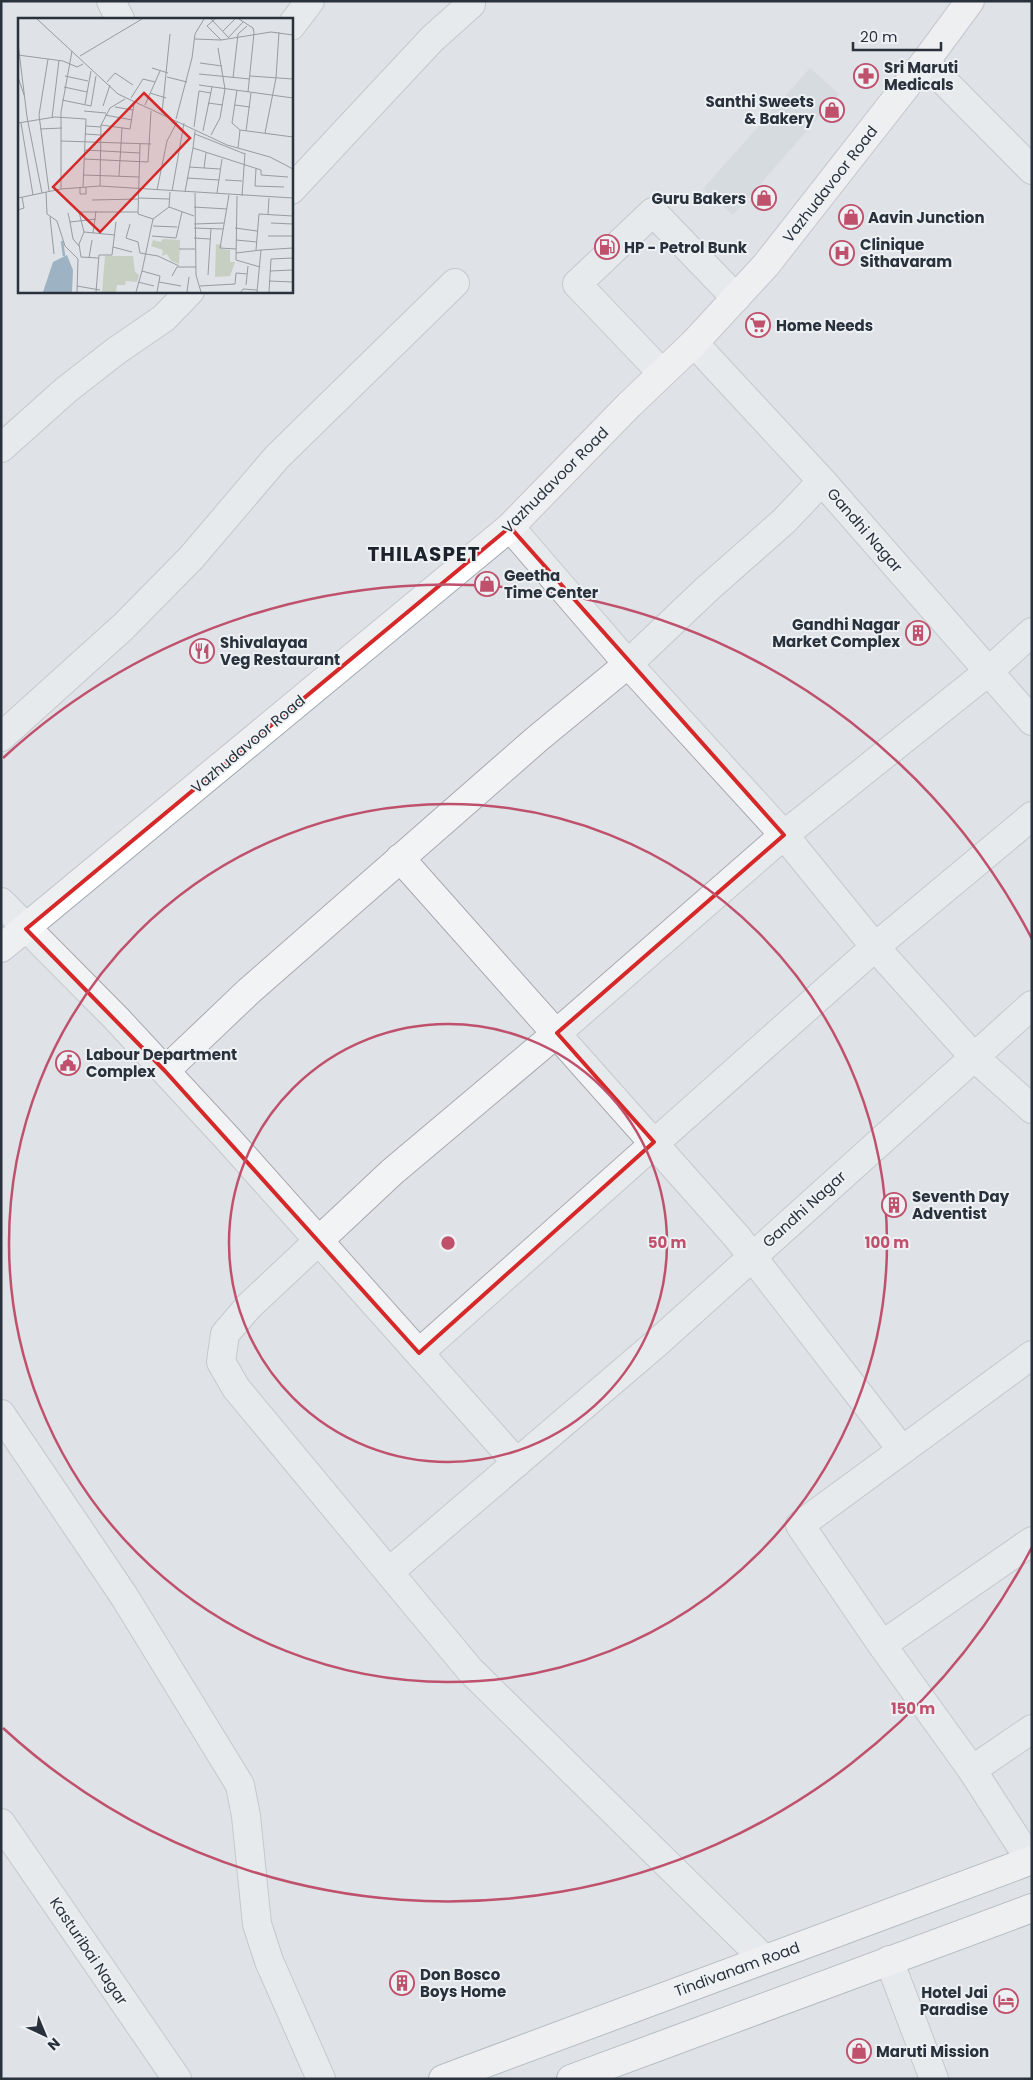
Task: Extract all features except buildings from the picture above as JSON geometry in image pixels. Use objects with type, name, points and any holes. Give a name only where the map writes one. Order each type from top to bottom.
[{"type":"main road","name":"Vazhudavoor Road","points":[[1,948],[510,527],[662,373],[694,344],[766,265],[925,62],[970,1]]},
{"type":"main road","name":"Tindivanam Road","points":[[443,2079],[1031,1860]]},
{"type":"main road","points":[[571,2079],[612,2072],[889,1960],[1032,1908]]},
{"type":"street","points":[[110,1],[119,18]]},
{"type":"street","points":[[292,25],[310,1]]},
{"type":"street","points":[[292,189],[432,39],[471,4],[467,1]]},
{"type":"street","points":[[925,62],[1032,170]]},
{"type":"street","points":[[662,373],[577,284],[652,212],[736,298]]},
{"type":"street","points":[[1,737],[130,620],[191,558],[277,457],[455,283]]},
{"type":"street","points":[[1,448],[66,390],[116,351],[164,318],[189,292]]},
{"type":"street","name":"Gandhi Nagar","points":[[694,344],[822,481],[1032,721]]},
{"type":"street","points":[[165,1071],[249,990],[537,739],[628,664],[707,589],[784,521],[822,481]]},
{"type":"street","points":[[510,527],[628,664],[784,835],[875,947],[973,1056],[1032,1109]]},
{"type":"street","points":[[764,1959],[470,1670],[236,1388],[221,1362],[225,1334],[249,1306],[392,1172],[557,1033],[784,835],[989,671],[1032,632]]},
{"type":"street","points":[[419,1353],[875,947],[1032,816]]},
{"type":"street","name":"Gandhi Nagar","points":[[400,858],[654,1142],[752,1256],[1032,1005]]},
{"type":"street","points":[[1,902],[116,1018],[165,1071],[319,1240],[517,1463]]},
{"type":"street","points":[[389,1572],[659,1341],[752,1256],[902,1450]]},
{"type":"street","points":[[1031,1860],[972,1770],[882,1645],[800,1525],[1032,1356]]},
{"type":"street","points":[[1,1414],[124,1596],[240,1785],[246,1816],[257,1924],[269,1961],[321,2079]]},
{"type":"street","points":[[882,1645],[1032,1541]]},
{"type":"street","points":[[972,1770],[1032,1729]]},
{"type":"street","name":"Kasturibai Nagar","points":[[1,1823],[177,2079]]},
{"type":"street","points":[[889,1960],[934,2079]]},
{"type":"highlighted area","points":[[510,527],[784,835],[557,1033],[654,1142],[419,1353],[165,1071],[26,929]]},
{"type":"shaded area","points":[[810,68],[839,94],[733,215],[703,189]]},
{"type":"place","name":"Sri Maruti Medicals","points":[[866,76]]},
{"type":"place","name":"Santhi Sweets & Bakery","points":[[832,110]]},
{"type":"place","name":"Guru Bakers","points":[[764,198]]},
{"type":"place","name":"Aavin Junction","points":[[851,217]]},
{"type":"place","name":"HP - Petrol Bunk","points":[[607,247]]},
{"type":"place","name":"Clinique Sithavaram","points":[[842,253]]},
{"type":"place","name":"Home Needs","points":[[758,325]]},
{"type":"place","name":"Geetha Time Center","points":[[487,584]]},
{"type":"place","name":"Gandhi Nagar Market Complex","points":[[918,633]]},
{"type":"place","name":"Shivalayaa Veg Restaurant","points":[[202,651]]},
{"type":"place","name":"Labour Department Complex","points":[[68,1063]]},
{"type":"place","name":"Seventh Day Adventist","points":[[894,1205]]},
{"type":"place","name":"Don Bosco Boys Home","points":[[402,1983]]},
{"type":"place","name":"Hotel Jai Paradise","points":[[1006,2001]]},
{"type":"place","name":"Maruti Mission","points":[[859,2051]]},
{"type":"district","name":"THILASPET","points":[[424,554]]}]
